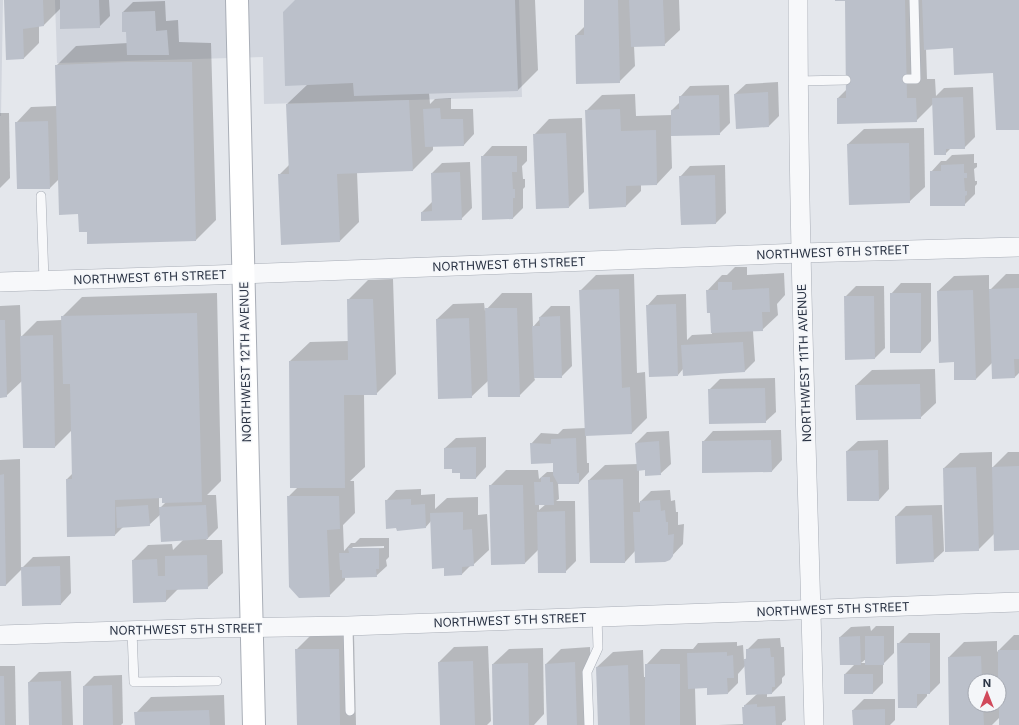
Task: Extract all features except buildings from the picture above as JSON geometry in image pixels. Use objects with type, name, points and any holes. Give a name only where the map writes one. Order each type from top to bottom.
[{"type":"main road","name":"NORTHWEST 12TH AVENUE","points":[[236,0],[254,725]]},
{"type":"street","name":"NORTHWEST 11TH AVENUE","points":[[798,0],[801,253],[814,725]]},
{"type":"street","name":"NORTHWEST 6TH STREET","points":[[0,282],[801,253],[1019,247]]},
{"type":"street","name":"NORTHWEST 5TH STREET","points":[[0,635],[348,626],[1019,602]]},
{"type":"lane","points":[[907,79],[916,79],[914,0]]},
{"type":"lane","points":[[798,81],[846,80]]},
{"type":"lane","points":[[41,196],[44,280]]},
{"type":"lane","points":[[589,725],[587,672],[598,648],[597,617]]},
{"type":"lane","points":[[348,626],[350,711]]},
{"type":"lane","points":[[132,631],[134,682],[217,680]]},
{"type":"shaded area","points":[[0,0],[3,0],[1,116],[0,116]]},
{"type":"shaded area","points":[[55,0],[519,0],[522,97],[264,104],[263,57],[57,63]]}]
